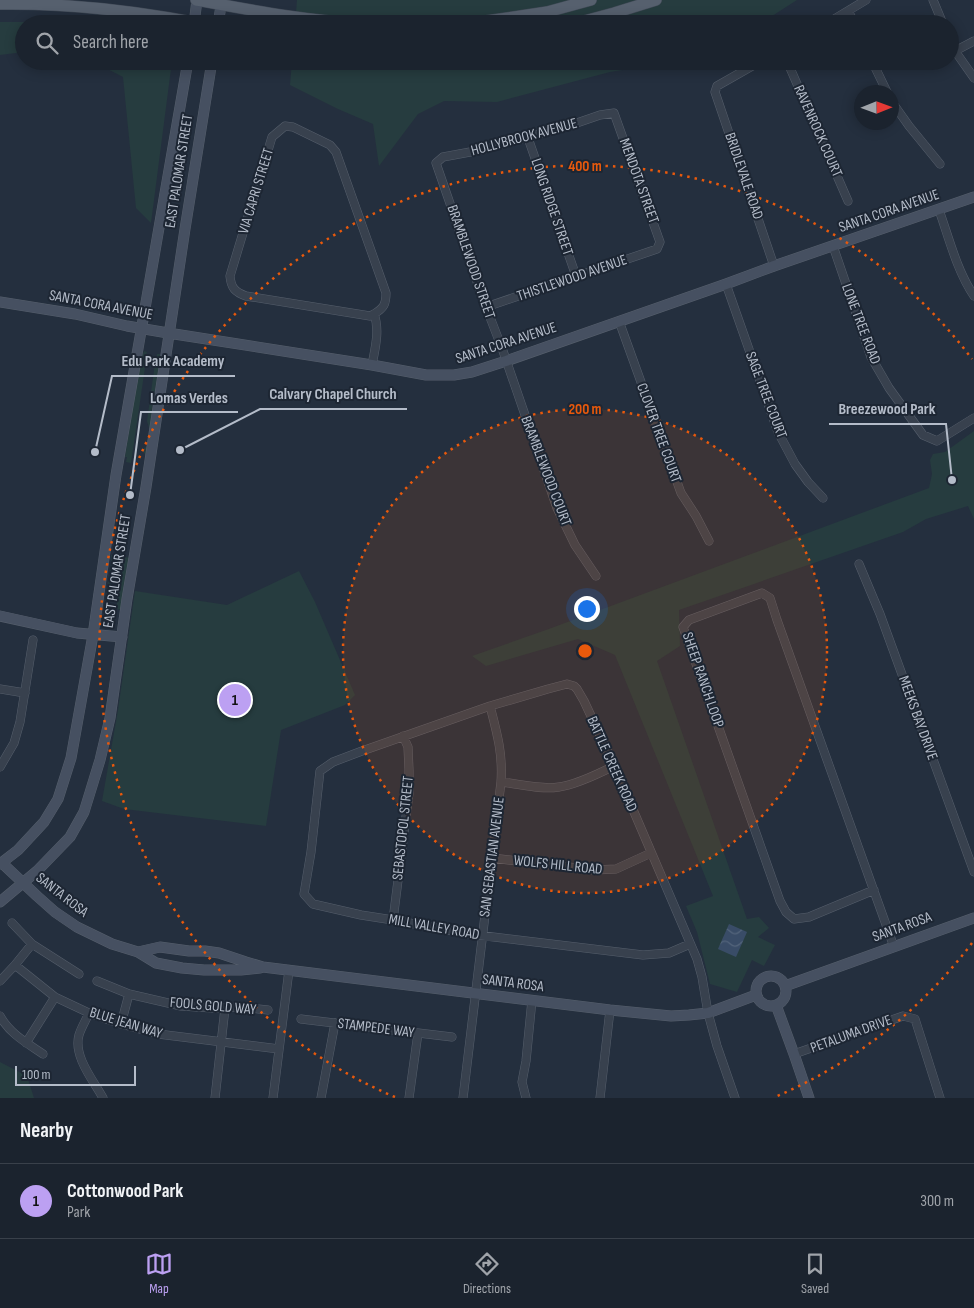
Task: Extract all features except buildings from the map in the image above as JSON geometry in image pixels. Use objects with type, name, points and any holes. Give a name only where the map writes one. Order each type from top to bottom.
[{"type":"main road","points":[[197,0],[285,15]]},
{"type":"main road","points":[[527,15],[547,12],[591,0]]},
{"type":"main road","points":[[610,15],[656,0]]},
{"type":"main road","points":[[0,4],[41,4],[110,9],[147,15]]},
{"type":"street","points":[[197,0],[197,15]]},
{"type":"street","points":[[841,15],[866,0]]},
{"type":"street","points":[[933,0],[939,15]]},
{"type":"street","points":[[848,11],[850,15]]},
{"type":"street","points":[[959,49],[974,41]]},
{"type":"street","points":[[959,57],[974,78]]},
{"type":"street","name":"EAST PALOMAR STREET","points":[[1,864],[18,850],[44,822],[58,799],[71,758],[93,635],[116,475],[186,70]]},
{"type":"street","name":"EAST PALOMAR STREET","points":[[0,902],[37,871],[70,837],[84,812],[94,784],[110,718],[130,575],[147,480],[168,333],[211,70]]},
{"type":"street","name":"BRIDLEVALE ROAD","points":[[745,70],[717,86],[715,92],[774,266]]},
{"type":"street","name":"RAVENROCK COURT","points":[[791,70],[848,201]]},
{"type":"street","points":[[876,70],[884,85]]},
{"type":"street","points":[[899,112],[940,164]]},
{"type":"street","name":"HOLLYBROOK AVENUE","points":[[436,163],[443,157],[528,138],[600,115],[614,113]]},
{"type":"street","name":"MENDOTA STREET","points":[[614,113],[660,242],[657,248]]},
{"type":"street","name":"VIA CAPRI STREET","points":[[285,126],[293,126],[330,145],[336,152],[386,293],[386,303],[382,309],[374,314],[370,316],[246,296],[237,293],[234,289],[230,276],[272,136],[285,126]]},
{"type":"street","name":"LONG RIDGE STREET","points":[[528,138],[576,276]]},
{"type":"street","name":"BRAMBLEWOOD STREET","points":[[436,163],[506,361]]},
{"type":"street","name":"SANTA CORA AVENUE","points":[[0,302],[74,314],[168,333],[426,375],[454,375],[472,372],[506,361],[974,197]]},
{"type":"street","points":[[938,210],[955,256],[969,289],[974,296]]},
{"type":"street","name":"LONE TREE ROAD","points":[[833,246],[871,357],[888,388],[922,435],[937,441],[974,418]]},
{"type":"street","name":"THISTLEWOOD AVENUE","points":[[486,307],[657,248]]},
{"type":"street","name":"SAGE TREE COURT","points":[[726,284],[780,437],[795,464],[823,498]]},
{"type":"street","points":[[372,365],[377,332],[374,314]]},
{"type":"street","name":"CLOVER TREE COURT","points":[[618,321],[681,493],[709,541]]},
{"type":"street","name":"BRAMBLEWOOD COURT","points":[[506,361],[557,508],[575,545],[596,576]]},
{"type":"street","name":"MEEKS BAY DRIVE","points":[[859,564],[880,614],[974,872]]},
{"type":"street","name":"SHEEP RANCH LOOP","points":[[874,890],[809,916],[794,919],[786,912],[780,901],[683,627],[689,620],[762,593],[770,598],[894,946]]},
{"type":"street","points":[[0,616],[93,635],[122,637]]},
{"type":"street","points":[[0,767],[14,743],[20,722],[34,640]]},
{"type":"street","name":"BATTLE CREEK ROAD","points":[[320,771],[333,762],[490,706],[567,684],[577,688],[614,766],[697,960],[716,1046],[735,1098]]},
{"type":"street","points":[[0,688],[25,693]]},
{"type":"street","name":"SAN SEBASTIAN AVENUE","points":[[463,1098],[501,782],[500,746],[490,706]]},
{"type":"street","name":"SEBASTOPOL STREET","points":[[392,920],[409,793],[408,747],[403,736]]},
{"type":"street","points":[[501,782],[541,787],[560,787],[575,783],[614,766]]},
{"type":"street","name":"MILL VALLEY ROAD","points":[[320,771],[311,852],[304,894],[313,904],[361,915],[483,936],[643,955],[669,953],[690,944]]},
{"type":"street","name":"WOLFS HILL ROAD","points":[[492,858],[594,870],[609,870],[616,869],[651,853]]},
{"type":"street","name":"SANTA ROSA","points":[[1,864],[55,912],[77,928],[112,944],[138,952],[156,963],[204,970],[253,970],[263,967]]},
{"type":"street","name":"SANTA ROSA","points":[[785,986],[974,918]]},
{"type":"street","points":[[12,923],[32,944],[78,974]]},
{"type":"street","points":[[0,981],[15,966],[32,944]]},
{"type":"street","name":"SANTA ROSA","points":[[138,952],[160,947],[205,951],[219,953],[263,967],[475,994],[671,1016],[708,1013],[756,995]]},
{"type":"street","name":"BLUE JEAN WAY","points":[[15,966],[55,997],[89,1013],[121,1024],[158,1034],[279,1049]]},
{"type":"street","points":[[273,1098],[289,970]]},
{"type":"street","points":[[766,976],[775,976],[785,986],[786,990],[783,999],[776,1005],[766,1005],[756,995],[759,982],[766,976]]},
{"type":"street","name":"FOOLS GOLD WAY","points":[[96,981],[129,994],[181,1006],[239,1007],[268,1010]]},
{"type":"street","points":[[121,1024],[129,994]]},
{"type":"street","points":[[26,1043],[55,997]]},
{"type":"street","points":[[526,1098],[522,1082],[532,1000]]},
{"type":"street","points":[[776,1005],[809,1098]]},
{"type":"street","points":[[215,1098],[225,1008]]},
{"type":"street","points":[[600,1098],[610,1010]]},
{"type":"street","points":[[89,1013],[79,1033],[78,1049],[81,1059],[103,1098]]},
{"type":"street","points":[[0,1016],[4,1024],[18,1038],[43,1054]]},
{"type":"street","name":"PETALUMA DRIVE","points":[[794,1054],[903,1016],[909,1017],[915,1020],[940,1098]]},
{"type":"street","name":"STAMPEDE WAY","points":[[301,1019],[452,1037]]},
{"type":"street","points":[[321,1098],[334,1023]]},
{"type":"street","points":[[409,1098],[418,1033]]},
{"type":"green space","points":[[297,0],[797,0],[774,15],[296,15]]},
{"type":"green space","points":[[0,22],[15,22],[15,53],[0,55]]},
{"type":"green space","points":[[109,70],[171,70],[151,223],[136,208],[123,77]]},
{"type":"green space","points":[[291,70],[622,70],[497,102],[444,101],[418,114],[379,166],[373,124],[290,85]]},
{"type":"green space","points":[[144,351],[147,352],[144,360],[146,361],[131,463],[126,462],[127,457],[125,457],[140,361]]},
{"type":"green space","points":[[157,354],[160,354],[160,359],[152,408],[148,457],[143,452],[144,448],[148,446],[150,431],[147,421]]},
{"type":"green space","points":[[974,431],[974,519],[968,506],[926,519],[903,532],[679,610],[680,646],[657,661],[747,919],[759,917],[769,928],[758,937],[775,945],[764,966],[752,960],[737,992],[710,984],[697,932],[686,906],[713,896],[615,655],[578,639],[486,666],[472,656],[929,488],[932,474],[930,460],[933,454],[945,452]]},
{"type":"green space","points":[[111,555],[116,556],[108,604],[105,604],[111,565]]},
{"type":"green space","points":[[125,557],[130,558],[122,610],[116,609]]},
{"type":"green space","points":[[299,571],[315,602],[355,695],[345,705],[281,730],[266,826],[124,809],[102,801],[118,710],[135,591],[227,605]]},
{"type":"green space","points":[[0,1062],[27,1076],[34,1098],[0,1098]]},
{"type":"water","points":[[729,924],[747,932],[736,957],[718,949]]},
{"type":"place","name":"Calvary Chapel Church","points":[[180,450]]},
{"type":"place","name":"Edu Park Academy","points":[[95,452]]},
{"type":"place","name":"Breezewood Park","points":[[952,480]]},
{"type":"place","name":"Lomas Verdes","points":[[130,495]]},
{"type":"place","name":"Cottonwood Park","points":[[235,700]]}]
